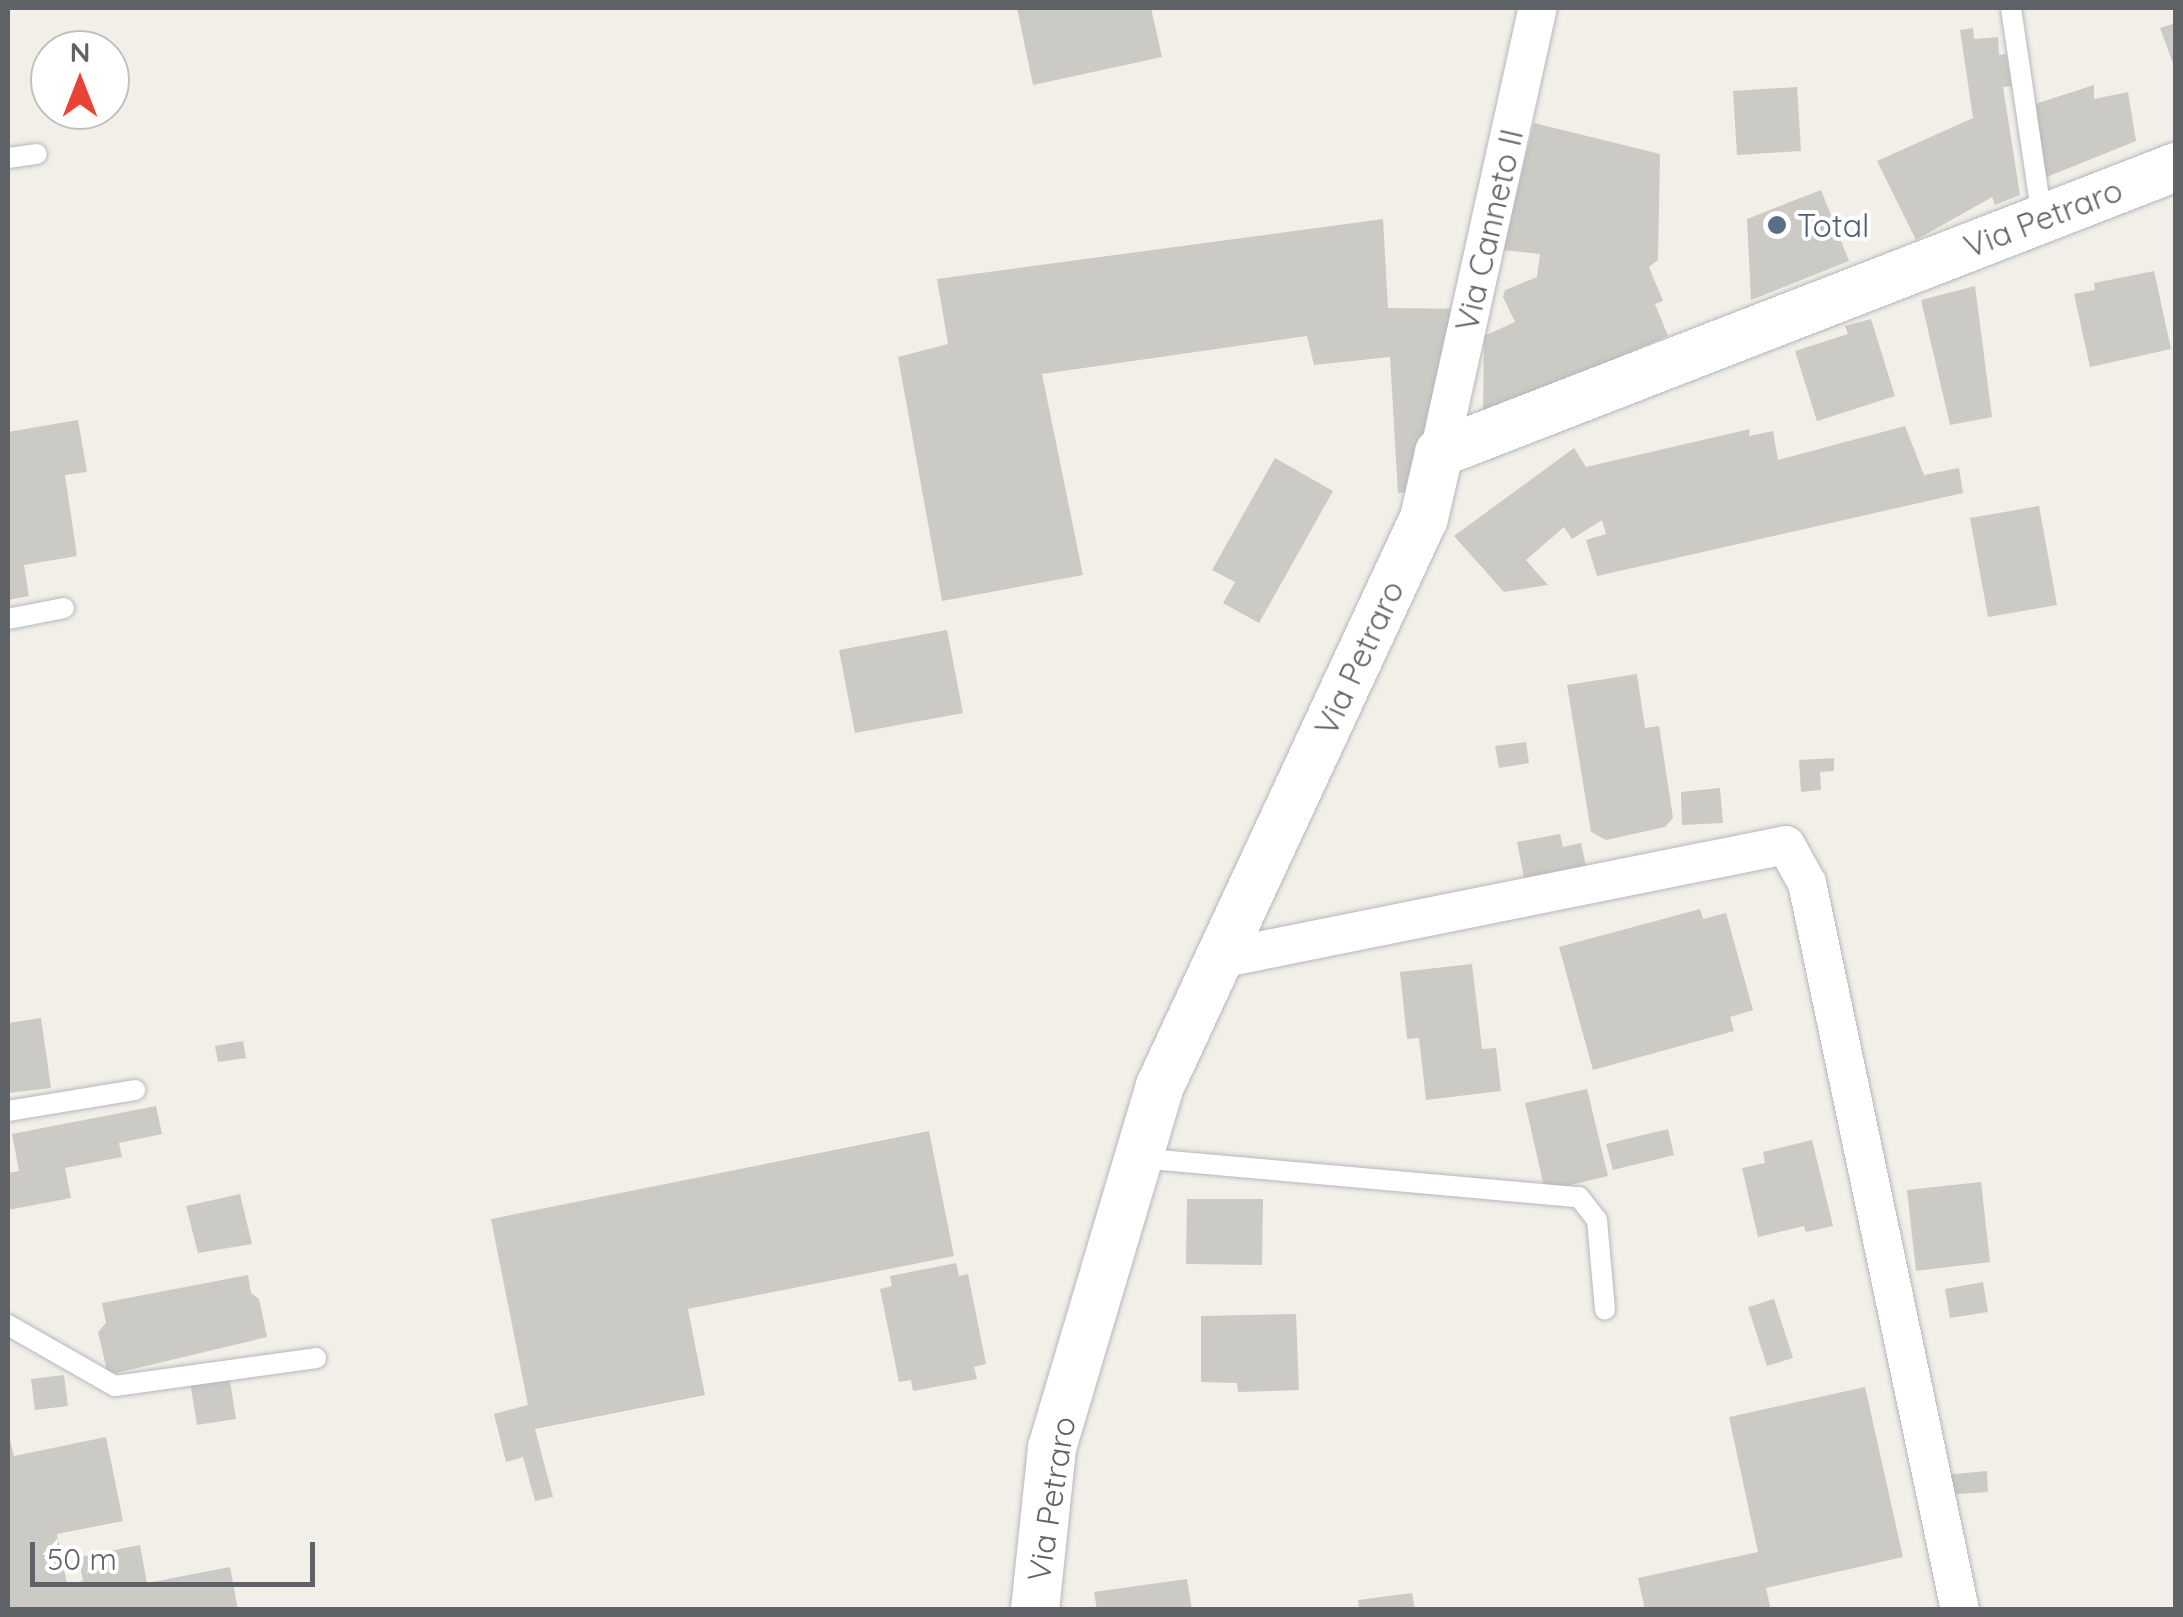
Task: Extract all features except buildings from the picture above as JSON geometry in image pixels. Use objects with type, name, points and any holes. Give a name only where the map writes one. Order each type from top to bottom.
[{"type":"street","name":"Via Canneto II","points":[[1439,453],[1538,8]]},
{"type":"street","name":"Via Petraro","points":[[1035,1610],[1052,1448],[1160,1086],[1424,518],[1439,453],[2176,167]]},
{"type":"street","points":[[1219,959],[1786,845],[1806,883],[1960,1610]]},
{"type":"lane","points":[[2011,8],[2042,220]]},
{"type":"lane","points":[[8,158],[37,154]]},
{"type":"lane","points":[[8,619],[64,608]]},
{"type":"lane","points":[[8,1111],[135,1090]]},
{"type":"lane","points":[[1138,1158],[1579,1197],[1597,1220],[1605,1310]]},
{"type":"lane","points":[[8,1325],[114,1386],[316,1358]]},
{"type":"place","name":"Total","points":[[1777,225]]}]
